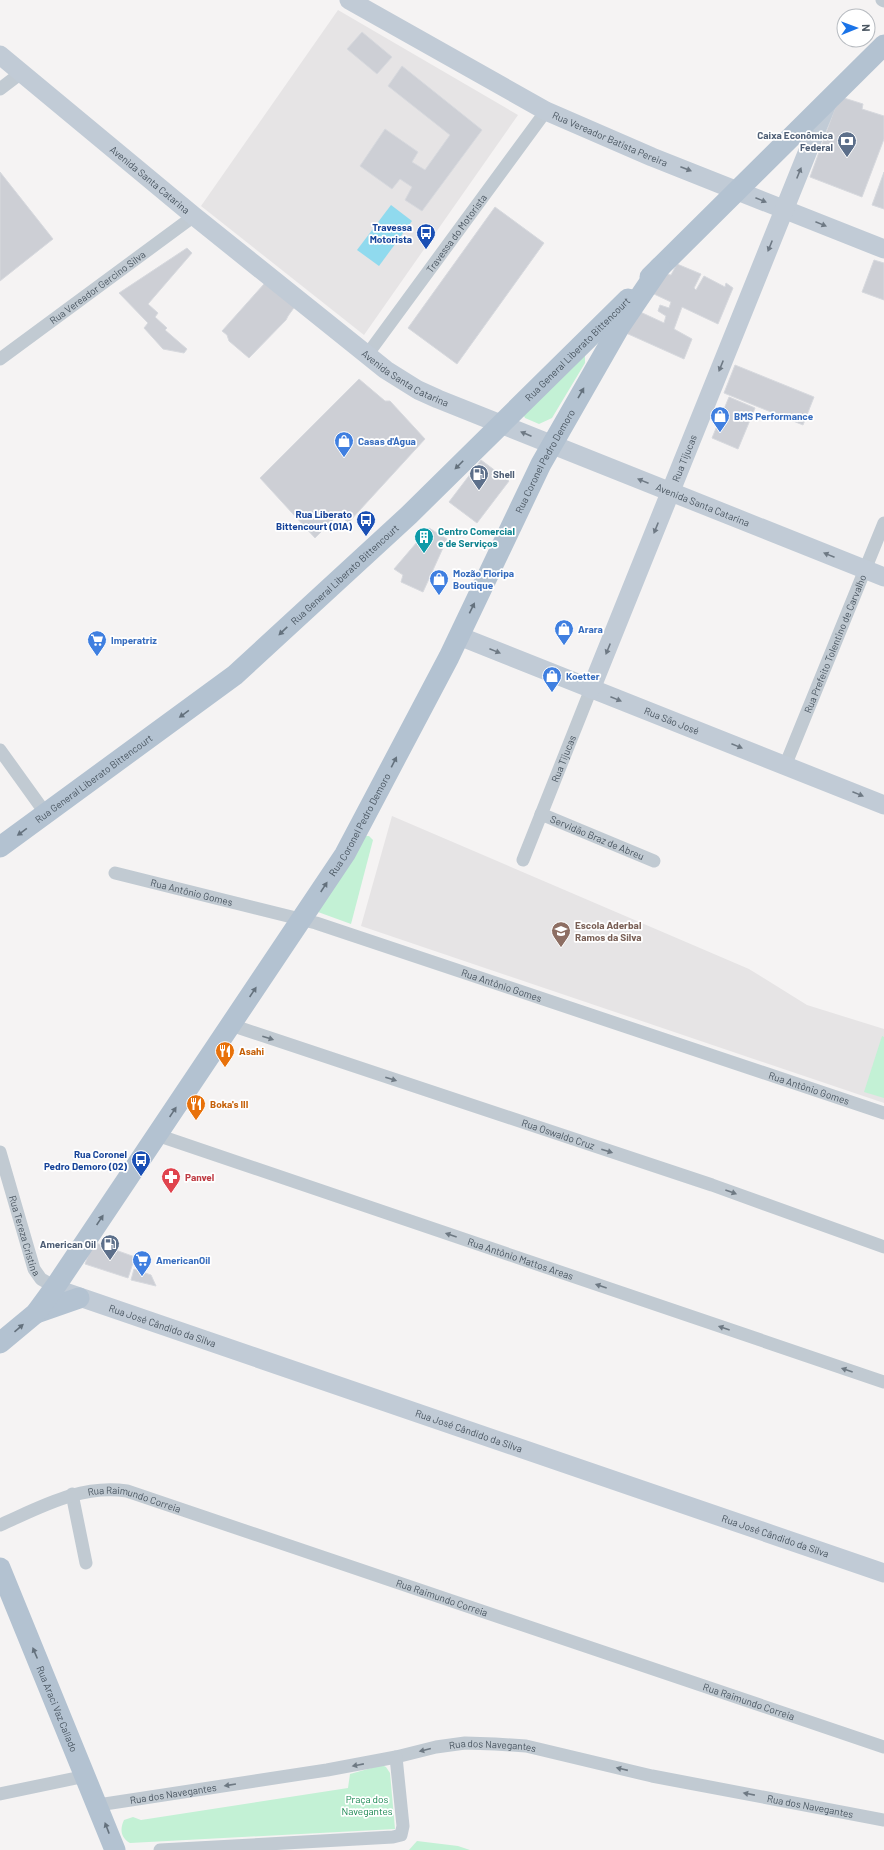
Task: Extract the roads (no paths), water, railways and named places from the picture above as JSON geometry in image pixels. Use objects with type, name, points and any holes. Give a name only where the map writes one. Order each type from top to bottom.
[{"type":"main road","points":[[660,267],[884,45]]},
{"type":"main road","name":"Rua General Liberato Bittencourt","points":[[0,847],[235,675],[409,515],[500,423],[660,267]]},
{"type":"main road","name":"Rua Coronel Pedro Demoro","points":[[0,1343],[36,1313],[55,1287],[345,854],[362,825],[459,636],[552,445],[620,326],[660,267]]},
{"type":"main road","points":[[36,1313],[79,1298]]},
{"type":"main road","name":"Rua Araci Vaz Callado","points":[[0,1568],[98,1805],[115,1850]]},
{"type":"street","name":"Rua Vereador Batista Pereira","points":[[349,0],[546,112],[737,191],[884,249]]},
{"type":"street","name":"Avenida Santa Catarina","points":[[0,55],[194,216],[367,355],[386,370],[418,390],[884,577]]},
{"type":"street","points":[[0,89],[21,73]]},
{"type":"street","name":"Rua Tijucas","points":[[523,860],[828,101]]},
{"type":"street","name":"Travessa do Motorista","points":[[367,355],[546,112]]},
{"type":"street","name":"Rua Vereador Gercino Silva","points":[[0,358],[194,216]]},
{"type":"street","name":"Rua Prefeito Tolentino de Carvalho","points":[[785,766],[884,523]]},
{"type":"street","name":"Rua São José","points":[[459,636],[884,805]]},
{"type":"street","points":[[0,750],[46,814]]},
{"type":"street","name":"Servidão Braz de Abreu","points":[[541,814],[654,861]]},
{"type":"street","name":"Rua Antônio Gomes","points":[[115,873],[302,920],[884,1113]]},
{"type":"street","name":"Rua Oswaldo Cruz","points":[[231,1026],[712,1185],[884,1247]]},
{"type":"street","name":"Rua Antônio Mattos Areas","points":[[157,1135],[884,1382]]},
{"type":"street","name":"Rua Tereza Cristina","points":[[0,1152],[34,1269],[41,1279],[55,1287]]},
{"type":"street","name":"Rua José Cândido da Silva","points":[[55,1287],[79,1298],[884,1573]]},
{"type":"street","name":"Rua Raimundo Correia","points":[[0,1525],[72,1494],[102,1488],[126,1491],[884,1747]]},
{"type":"street","points":[[72,1494],[86,1563]]},
{"type":"street","name":"Rua dos Navegantes","points":[[98,1805],[327,1770],[396,1757],[436,1747],[465,1743],[526,1746],[652,1776],[884,1820]]},
{"type":"street","points":[[160,1850],[401,1835],[404,1826],[396,1757]]},
{"type":"street","points":[[0,1794],[86,1776]]},
{"type":"water","points":[[391,205],[412,221],[379,266],[357,250]]},
{"type":"place","name":"Caixa Econômica Federal","points":[[847,158]]},
{"type":"place","name":"Travessa Motorista","points":[[426,250]]},
{"type":"place","name":"BMS Performance","points":[[720,433]]},
{"type":"place","name":"Casas d'Água","points":[[344,458]]},
{"type":"place","name":"Shell","points":[[479,491]]},
{"type":"place","name":"Rua Liberato Bittencourt (01A)","points":[[366,537]]},
{"type":"place","name":"Centro Comercial e de Serviços","points":[[424,554]]},
{"type":"place","name":"Mozão Floripa Boutique","points":[[439,596]]},
{"type":"place","name":"Arara","points":[[564,646]]},
{"type":"place","name":"Imperatriz","points":[[97,657]]},
{"type":"place","name":"Koetter","points":[[552,693]]},
{"type":"place","name":"Escola Aderbal Ramos da Silva","points":[[561,948]]},
{"type":"place","name":"Asahi","points":[[225,1068]]},
{"type":"place","name":"Boka's III","points":[[196,1121]]},
{"type":"place","name":"Rua Coronel Pedro Demoro (02)","points":[[141,1177]]},
{"type":"place","name":"Panvel","points":[[171,1194]]},
{"type":"place","name":"American Oil","points":[[110,1261]]},
{"type":"place","name":"AmericanOil","points":[[142,1277]]},
{"type":"park label","name":"Praça dos Navegantes","points":[[367,1804]]}]
